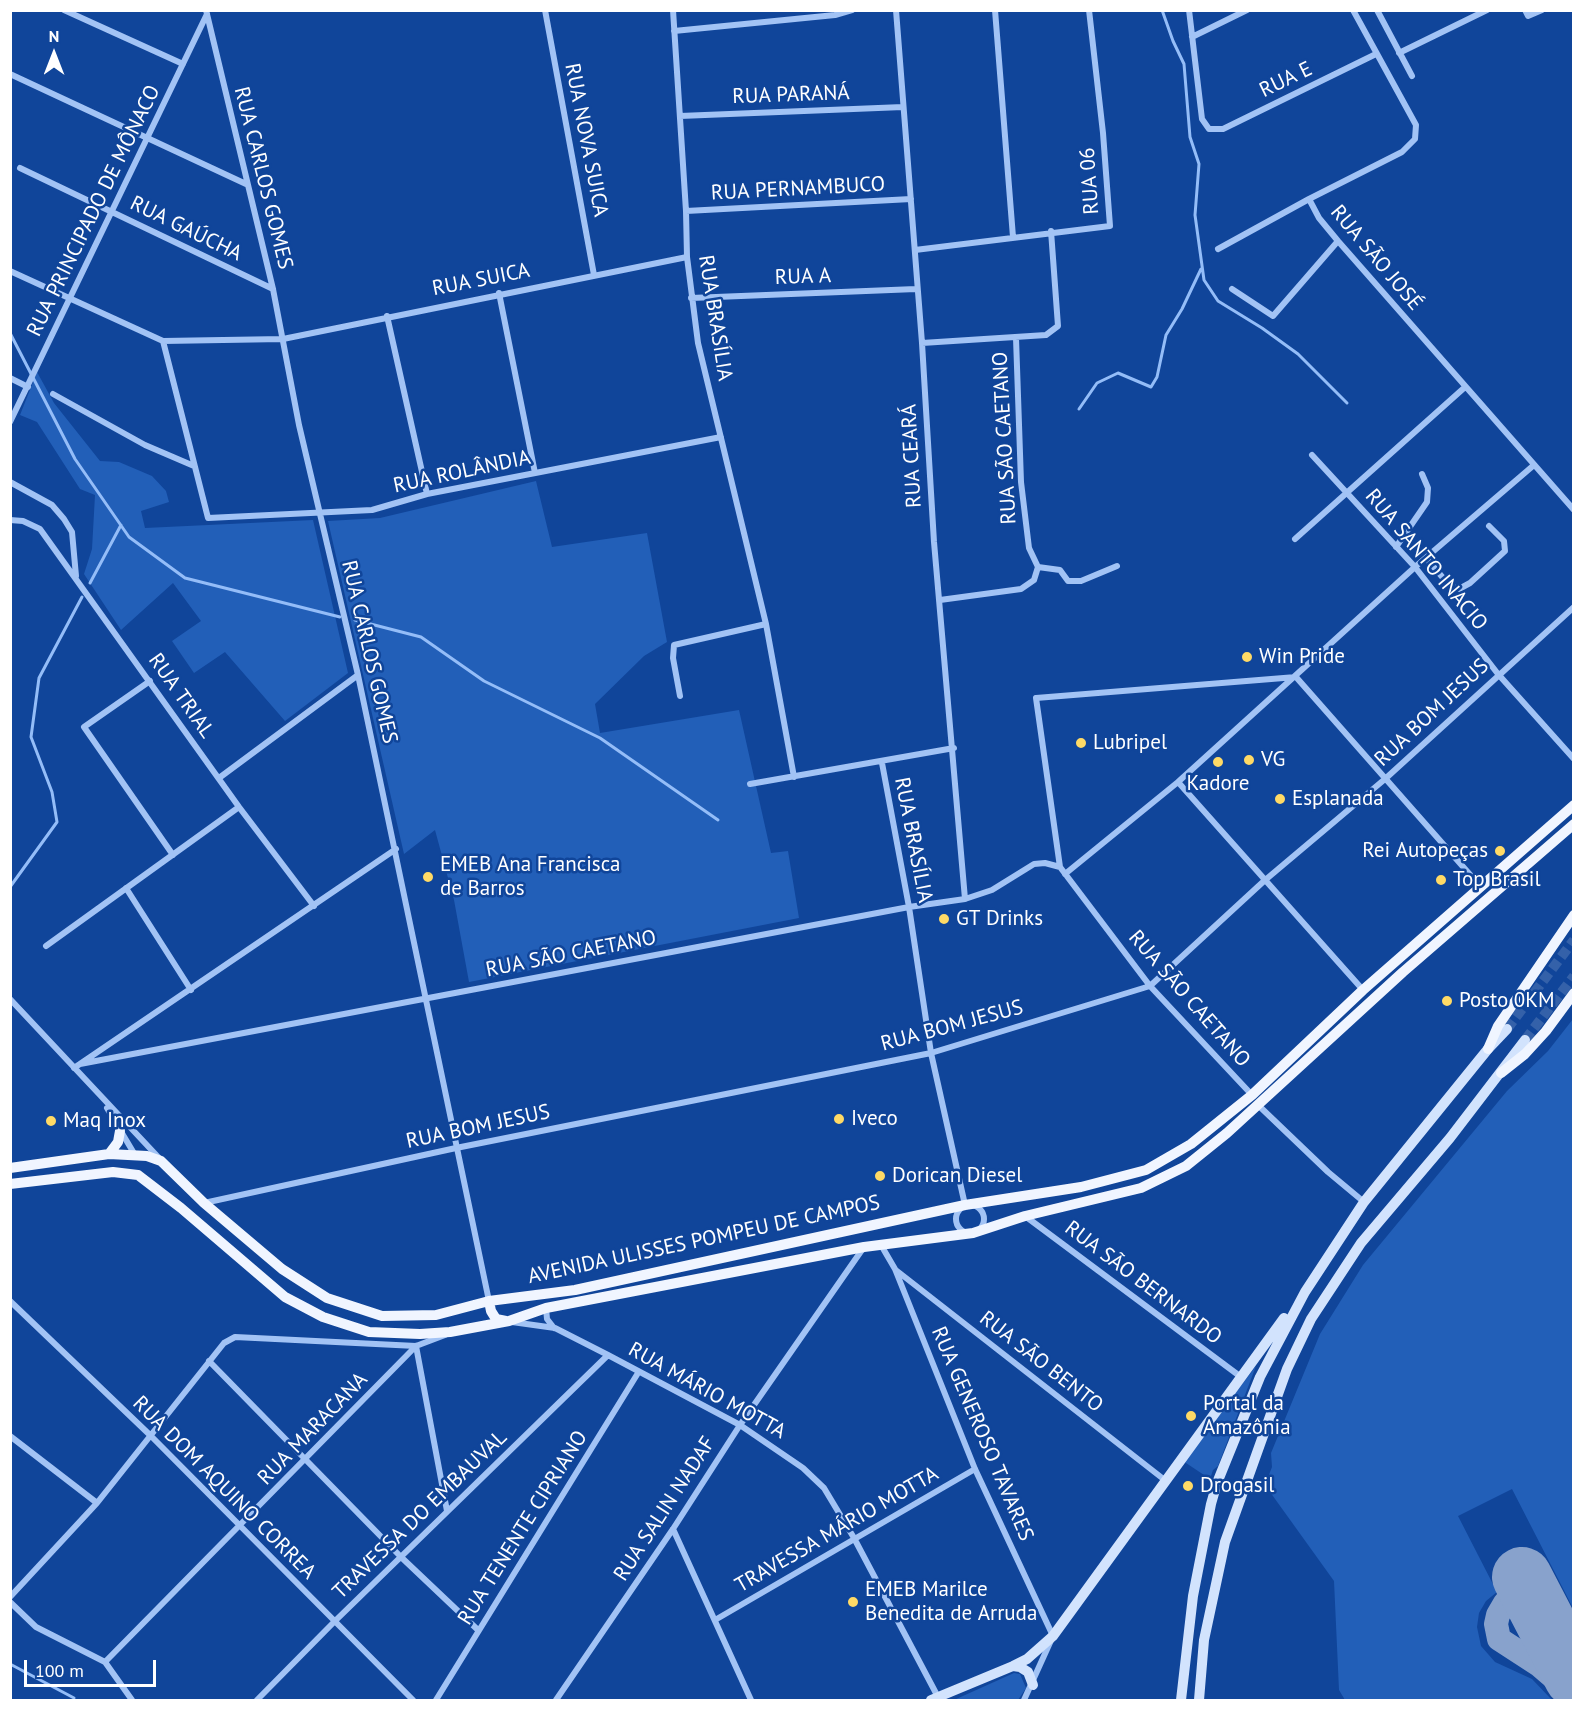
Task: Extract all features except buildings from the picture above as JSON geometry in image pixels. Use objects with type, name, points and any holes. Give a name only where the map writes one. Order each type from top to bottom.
[{"type":"main road","name":"AVENIDA ULISSES POMPEU DE CAMPOS","points":[[161,1161],[204,1203],[282,1269],[327,1298],[382,1316],[436,1315],[489,1301],[575,1290],[965,1205],[1081,1187],[1146,1170],[1191,1144],[1252,1095],[1363,990],[1574,805]]},
{"type":"main road","name":"AVENIDA ULISSES POMPEU DE CAMPOS","points":[[138,1175],[181,1208],[285,1297],[323,1317],[369,1332],[420,1334],[450,1332],[509,1321],[546,1308],[864,1247],[973,1233],[1025,1216],[1141,1188],[1186,1166],[1258,1105],[1403,972],[1574,824]]},
{"type":"main road","points":[[1488,1049],[1498,1026],[1574,915]]},
{"type":"main road","points":[[1502,1073],[1539,1038],[1574,993]]},
{"type":"main road","points":[[934,1699],[1027,1659],[1053,1636],[1327,1257],[1364,1202],[1488,1049],[1507,1029]]},
{"type":"main road","points":[[1199,1701],[1204,1640],[1225,1542],[1283,1378],[1311,1319],[1361,1243],[1502,1073],[1525,1040]]},
{"type":"main road","points":[[109,1154],[118,1142],[120,1131]]},
{"type":"main road","points":[[10,1168],[109,1154],[135,1155],[161,1161]]},
{"type":"main road","points":[[135,1155],[134,1169],[138,1175]]},
{"type":"main road","points":[[10,1184],[113,1172],[138,1175]]},
{"type":"main road","points":[[181,1208],[192,1209],[204,1203]]},
{"type":"main road","points":[[1182,1701],[1193,1596],[1217,1483],[1260,1377],[1327,1257]]},
{"type":"main road","points":[[489,1301],[496,1319],[509,1321]]},
{"type":"main road","points":[[1013,1666],[1028,1672],[1033,1684]]},
{"type":"street","points":[[64,10],[183,64]]},
{"type":"street","name":"RUA NOVA SUICA","points":[[545,10],[594,275]]},
{"type":"street","name":"RUA BRASÍLIA","points":[[673,10],[687,257],[698,343],[766,624],[794,777],[882,763],[954,748]]},
{"type":"street","points":[[674,31],[835,15],[852,10]]},
{"type":"street","name":"RUA CEARÁ","points":[[896,10],[965,899]]},
{"type":"street","points":[[995,10],[1013,237]]},
{"type":"street","name":"RUA 06","points":[[915,250],[1051,231],[1110,226],[1103,134],[1089,10]]},
{"type":"street","points":[[1189,10],[1192,37],[1247,10]]},
{"type":"street","name":"RUA SÃO JOSÉ","points":[[1353,10],[1416,125],[1415,139],[1402,152],[1309,199],[1319,219],[1464,388],[1574,510]]},
{"type":"street","points":[[1399,53],[1487,10]]},
{"type":"street","points":[[1525,10],[1528,16],[1542,10]]},
{"type":"street","points":[[1377,11],[1412,76]]},
{"type":"street","name":"RUA PRINCIPADO DE MÔNACO","points":[[10,422],[206,12]]},
{"type":"street","name":"RUA CARLOS GOMES","points":[[206,12],[273,289],[299,425],[358,675],[489,1301]]},
{"type":"street","name":"RUA E","points":[[1192,37],[1202,119],[1209,129],[1222,129],[1376,54]]},
{"type":"street","points":[[10,74],[246,184]]},
{"type":"street","name":"RUA PARANÁ","points":[[680,116],[903,106]]},
{"type":"street","name":"RUA GAÚCHA","points":[[20,168],[273,289]]},
{"type":"street","name":"RUA PERNAMBUCO","points":[[686,211],[911,199]]},
{"type":"street","points":[[1218,249],[1309,199]]},
{"type":"street","points":[[922,343],[1046,335],[1058,326],[1051,231]]},
{"type":"street","points":[[1232,290],[1273,316],[1338,241]]},
{"type":"street","name":"RUA SUICA","points":[[163,341],[283,339],[499,293],[687,257]]},
{"type":"street","points":[[10,271],[69,300],[163,341],[194,466]]},
{"type":"street","name":"RUA A","points":[[691,298],[916,290]]},
{"type":"street","points":[[499,293],[535,473]]},
{"type":"street","points":[[387,316],[427,494]]},
{"type":"street","name":"RUA SÃO CAETANO","points":[[1016,338],[1022,494],[1029,548],[1038,567]]},
{"type":"street","points":[[10,378],[29,384]]},
{"type":"street","name":"RUA SANTO INACIO","points":[[1295,538],[1464,388]]},
{"type":"street","points":[[53,394],[145,445],[194,466]]},
{"type":"street","name":"RUA ROLÂNDIA","points":[[194,466],[208,518],[320,514],[372,510],[427,494],[721,437]]},
{"type":"street","name":"RUA SANTO INACIO","points":[[1312,455],[1415,567],[1498,674],[1574,759]]},
{"type":"street","points":[[1065,874],[1178,782],[1415,567],[1534,465]]},
{"type":"street","points":[[1396,547],[1426,502],[1428,488],[1422,474]]},
{"type":"street","points":[[10,482],[52,505],[64,519],[72,532],[76,576]]},
{"type":"street","name":"RUA TRIAL","points":[[10,520],[23,521],[40,529],[76,576],[239,807],[314,906]]},
{"type":"street","points":[[1426,558],[1450,585],[1459,589],[1470,584],[1505,551],[1504,542],[1489,526]]},
{"type":"street","points":[[940,600],[1021,589],[1034,580],[1038,567],[1060,570],[1068,581],[1081,581],[1117,566]]},
{"type":"street","name":"RUA BOM JESUS","points":[[204,1203],[456,1148],[931,1053],[1150,986],[1264,881],[1385,778],[1574,607]]},
{"type":"street","points":[[680,696],[673,658],[674,645],[766,624]]},
{"type":"street","points":[[219,778],[358,675]]},
{"type":"street","points":[[1296,677],[1480,886]]},
{"type":"street","name":"RUA SÃO CAETANO","points":[[1252,1095],[1150,986],[1060,867],[1036,698],[1296,677]]},
{"type":"street","points":[[150,681],[84,726],[172,855]]},
{"type":"street","name":"RUA BRASÍLIA","points":[[882,763],[909,907],[931,1053],[965,1205]]},
{"type":"street","points":[[750,784],[794,777]]},
{"type":"street","points":[[1178,782],[1363,990]]},
{"type":"street","points":[[46,945],[239,807]]},
{"type":"street","points":[[77,1066],[396,849]]},
{"type":"street","name":"RUA SÃO CAETANO","points":[[77,1066],[909,907],[965,899],[992,890],[1034,864],[1045,862],[1060,867]]},
{"type":"street","points":[[126,888],[191,990]]},
{"type":"street","points":[[10,999],[77,1066],[102,1100],[135,1155]]},
{"type":"street","points":[[102,1100],[161,1161]]},
{"type":"street","points":[[1258,1105],[1328,1172],[1364,1202]]},
{"type":"street","points":[[965,1205],[979,1208],[983,1214],[981,1227],[973,1233],[963,1231],[956,1222],[959,1210],[965,1205]]},
{"type":"street","name":"RUA SÃO BERNARDO","points":[[1025,1216],[1241,1377]]},
{"type":"street","name":"RUA GENEROSO TAVARES","points":[[881,1245],[895,1269],[975,1469],[1053,1636]]},
{"type":"street","name":"RUA SALIN NADAF","points":[[556,1701],[673,1529],[740,1425],[864,1247]]},
{"type":"street","name":"RUA SÃO BENTO","points":[[895,1269],[1166,1481]]},
{"type":"street","name":"RUA DOM AQUINO CORREA","points":[[10,1301],[150,1436],[413,1701]]},
{"type":"street","points":[[546,1308],[547,1319],[555,1328]]},
{"type":"street","name":"RUA MÁRIO MOTTA","points":[[509,1321],[555,1328],[740,1425],[783,1451],[824,1488],[854,1538],[934,1699]]},
{"type":"street","points":[[132,1701],[105,1662],[36,1628],[10,1600],[97,1503],[224,1343],[235,1337],[416,1346],[450,1332]]},
{"type":"street","points":[[416,1346],[447,1511]]},
{"type":"street","name":"RUA MARACANA","points":[[105,1662],[416,1346]]},
{"type":"street","name":"TRAVESSA DO EMBAUVAL","points":[[257,1701],[334,1622],[608,1355]]},
{"type":"street","points":[[209,1361],[401,1557],[478,1630]]},
{"type":"street","name":"RUA TENENTE CIPRIANO","points":[[436,1701],[638,1373]]},
{"type":"street","points":[[10,1436],[97,1503]]},
{"type":"street","name":"TRAVESSA MÁRIO MOTTA","points":[[715,1620],[975,1469]]},
{"type":"street","points":[[673,1529],[751,1701]]},
{"type":"street","points":[[1024,1701],[1053,1636]]},
{"type":"shaded area","points":[[37,372],[54,403],[100,461],[119,462],[152,476],[166,491],[169,502],[141,511],[145,528],[313,520],[348,673],[285,721],[225,652],[194,673],[172,641],[201,621],[173,583],[121,630],[84,574],[92,549],[95,495],[80,489],[37,422],[20,415]]},
{"type":"shaded area","points":[[536,481],[552,547],[647,533],[667,642],[644,656],[595,704],[600,733],[739,710],[771,853],[788,851],[799,918],[469,982],[454,900],[435,830],[404,854],[328,521],[380,518]]},
{"type":"shaded area","points":[[1573,1019],[1573,1608],[1512,1489],[1458,1516],[1497,1592],[1486,1601],[1479,1613],[1477,1627],[1481,1646],[1495,1662],[1532,1679],[1552,1700],[1345,1700],[1339,1690],[1334,1581],[1265,1485],[1272,1467],[1271,1453],[1320,1334],[1363,1265],[1507,1091],[1548,1051]]},
{"type":"shaded area","points":[[1256,1366],[1218,1466],[1213,1470],[1210,1479],[1183,1461]]},
{"type":"shaded area","points":[[1014,1673],[1020,1674],[1026,1688],[1018,1700],[954,1700]]},
{"type":"waterway","points":[[1162,10],[1184,64],[1190,137],[1199,164],[1195,215],[1204,280],[1218,301],[1298,354],[1347,403]]},
{"type":"waterway","points":[[1079,409],[1097,383],[1118,373],[1151,387],[1157,377],[1166,335],[1182,309],[1201,269]]},
{"type":"waterway","points":[[10,333],[75,459],[129,537],[185,578],[340,617]]},
{"type":"waterway","points":[[90,583],[121,525]]},
{"type":"waterway","points":[[10,887],[57,822],[52,792],[31,737],[39,678],[82,597]]},
{"type":"waterway","points":[[355,620],[421,637],[484,681],[600,738],[718,820]]},
{"type":"waterway","points":[[10,1664],[74,1698]]},
{"type":"taxiway","points":[[1529,1590],[1505,1603],[1496,1624],[1499,1639],[1539,1665],[1574,1695]]},
{"type":"runway","points":[[1522,1577],[1574,1677]]},
{"type":"tunnel","points":[[1507,1029],[1574,940]]},
{"type":"tunnel","points":[[1525,1040],[1574,976]]},
{"type":"place","name":"Win Pride","points":[[1247,657]]},
{"type":"place","name":"Lubripel","points":[[1081,743]]},
{"type":"place","name":"VG","points":[[1249,760]]},
{"type":"place","name":"Kadore","points":[[1218,762]]},
{"type":"place","name":"Esplanada","points":[[1280,799]]},
{"type":"place","name":"Rei Autopeças","points":[[1500,851]]},
{"type":"place","name":"EMEB Ana Francisca de Barros","points":[[428,877]]},
{"type":"place","name":"Top Brasil","points":[[1441,880]]},
{"type":"place","name":"GT Drinks","points":[[944,919]]},
{"type":"place","name":"Posto 0KM","points":[[1447,1001]]},
{"type":"place","name":"Iveco","points":[[839,1119]]},
{"type":"place","name":"Maq Inox","points":[[51,1121]]},
{"type":"place","name":"Dorican Diesel","points":[[880,1176]]},
{"type":"place","name":"Portal da Amazônia","points":[[1191,1416]]},
{"type":"place","name":"Drogasil","points":[[1188,1486]]},
{"type":"place","name":"EMEB Marilce Benedita de Arruda","points":[[853,1602]]}]
